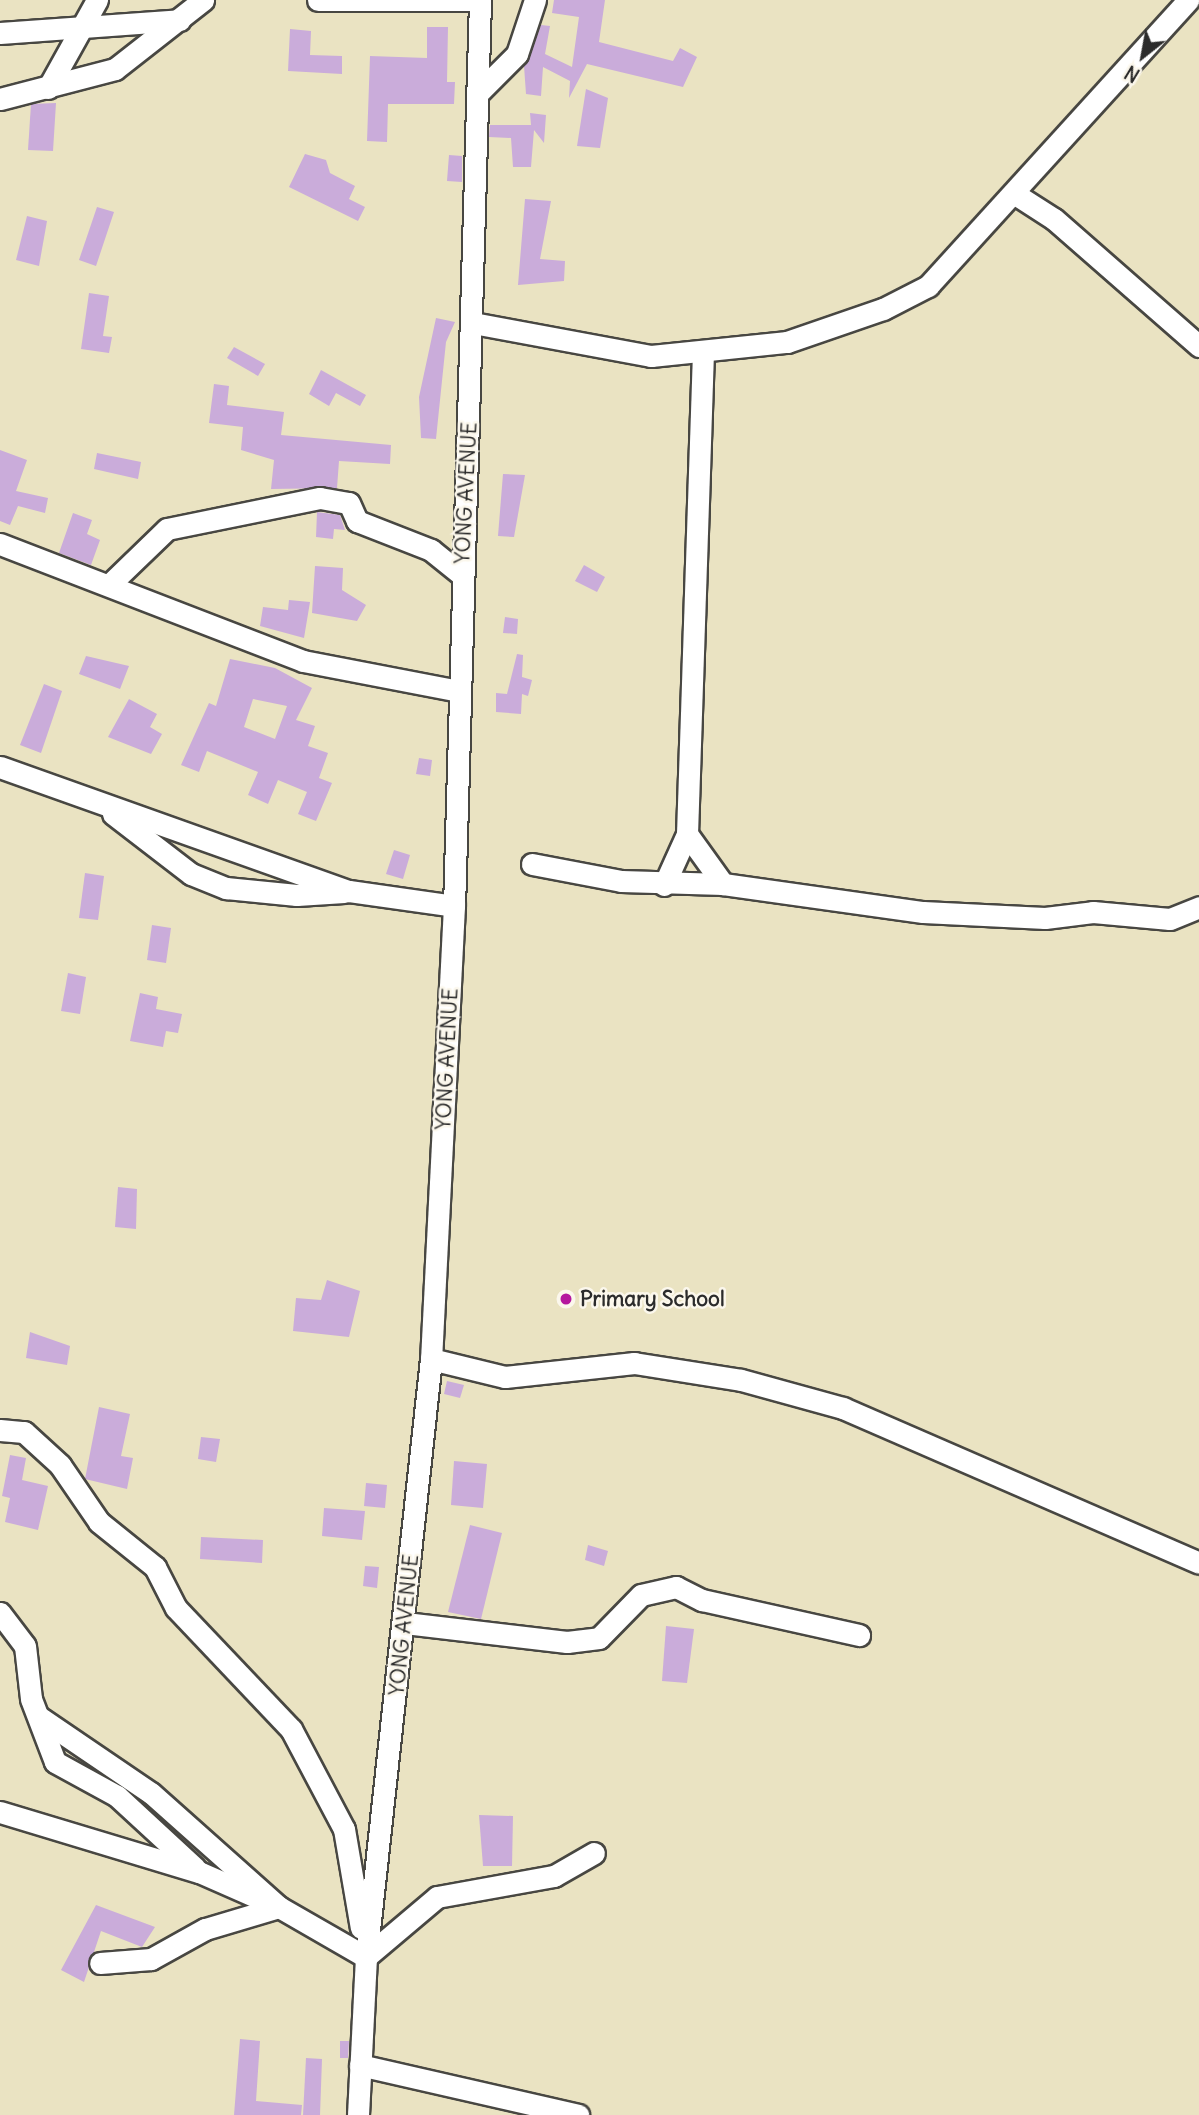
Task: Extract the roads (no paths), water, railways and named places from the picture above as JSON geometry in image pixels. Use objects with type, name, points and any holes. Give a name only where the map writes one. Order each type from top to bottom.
[{"type":"street","points":[[48,88],[97,0]]},
{"type":"street","points":[[0,99],[115,69],[184,10],[201,0]]},
{"type":"street","points":[[318,0],[480,0]]},
{"type":"street","name":"YONG AVENUE","points":[[358,2115],[366,1958],[405,1623],[431,1359],[454,906],[462,575],[473,323],[480,0]]},
{"type":"street","points":[[478,93],[517,54],[535,0]]},
{"type":"street","points":[[473,323],[651,356],[703,354],[787,342],[906,299],[928,286],[1015,194],[1188,0]]},
{"type":"street","points":[[0,33],[83,27],[184,10]]},
{"type":"street","points":[[1015,194],[1054,219],[1199,346]]},
{"type":"street","points":[[664,884],[687,834],[703,354]]},
{"type":"street","points":[[110,584],[167,528],[320,498],[348,503],[357,521],[431,550],[462,575]]},
{"type":"street","points":[[0,544],[110,584],[303,662],[459,691]]},
{"type":"street","points":[[0,767],[349,891],[454,906]]},
{"type":"street","points":[[86,797],[191,874],[226,888],[297,895],[349,891]]},
{"type":"street","points":[[687,834],[723,884]]},
{"type":"street","points":[[532,864],[664,884],[723,884],[923,912],[1045,918],[1093,912],[1170,919],[1199,907]]},
{"type":"street","points":[[431,1359],[505,1377],[634,1363],[753,1384],[843,1408],[1199,1563]]},
{"type":"street","points":[[0,1430],[24,1432],[60,1465],[99,1522],[156,1567],[176,1608],[290,1728],[344,1829],[366,1958]]},
{"type":"street","points":[[405,1623],[578,1641],[614,1629],[641,1595],[676,1587],[702,1600],[859,1635]]},
{"type":"street","points":[[0,1614],[25,1646],[39,1717],[55,1762],[117,1796],[199,1872]]},
{"type":"street","points":[[39,1717],[151,1793],[279,1907]]},
{"type":"street","points":[[0,1812],[199,1872],[279,1907],[366,1958]]},
{"type":"street","points":[[366,1958],[437,1897],[554,1876],[594,1853]]},
{"type":"street","points":[[100,1963],[151,1959],[205,1929],[279,1907]]},
{"type":"street","points":[[360,2066],[578,2115]]},
{"type":"place","name":"Primary School","points":[[566,1299]]}]
